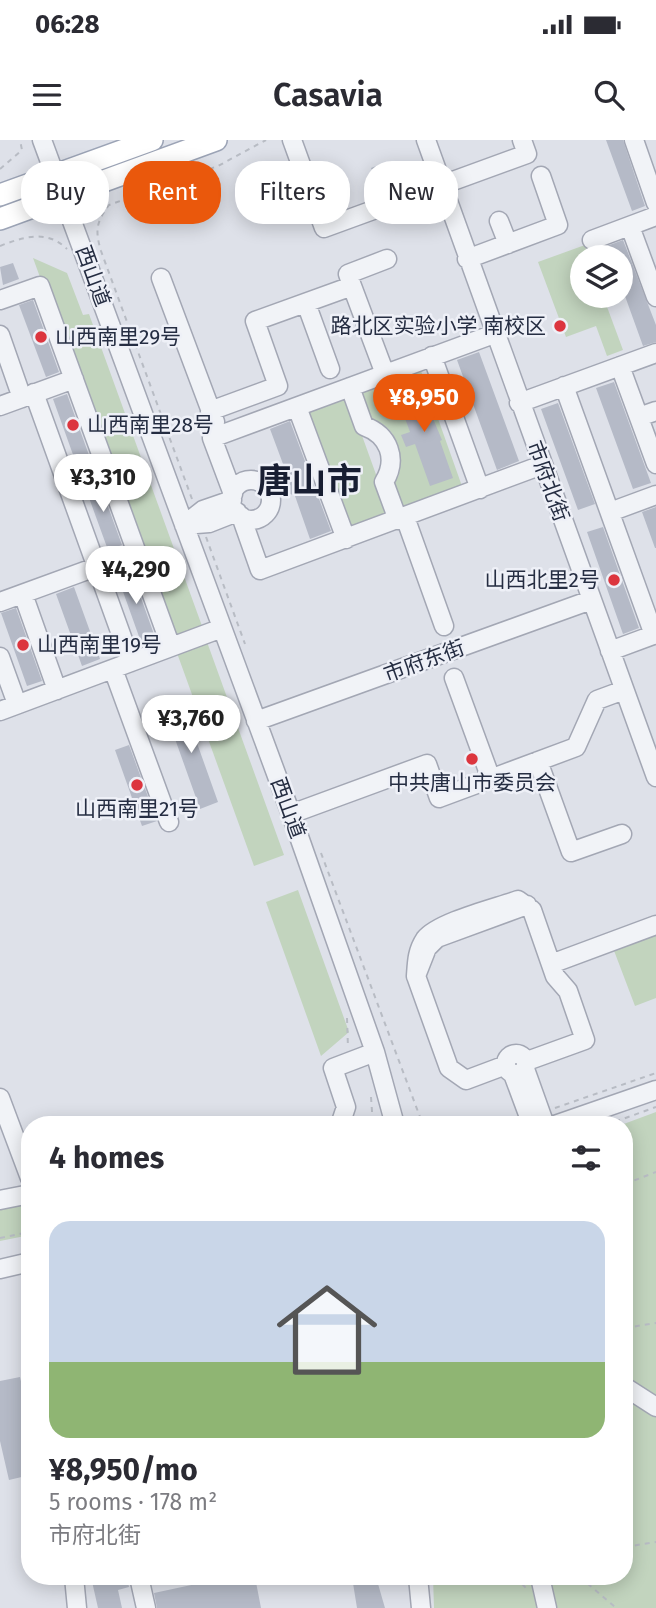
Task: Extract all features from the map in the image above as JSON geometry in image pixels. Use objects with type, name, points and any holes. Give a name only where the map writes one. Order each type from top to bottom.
[{"type":"main road","points":[[95,161],[152,140]]},
{"type":"main road","points":[[109,180],[216,140]]},
{"type":"main road","points":[[0,195],[21,188]]},
{"type":"main road","points":[[0,219],[21,212]]},
{"type":"street","name":"西山道","points":[[41,140],[49,161]]},
{"type":"street","points":[[292,140],[324,228],[364,213]]},
{"type":"street","name":"市府北街","points":[[419,140],[427,161]]},
{"type":"street","name":"市府北街","points":[[426,140],[433,161]]},
{"type":"street","points":[[458,179],[527,154],[522,140]]},
{"type":"street","points":[[634,140],[656,203]]},
{"type":"street","points":[[467,259],[558,225],[541,176]]},
{"type":"street","points":[[592,240],[656,216]]},
{"type":"street","points":[[499,221],[508,244]]},
{"type":"street","name":"西山道","points":[[73,224],[291,814],[375,1052],[393,1116]]},
{"type":"street","name":"市府北街","points":[[454,224],[624,690],[649,739],[656,777]]},
{"type":"street","points":[[631,229],[656,297]]},
{"type":"street","points":[[385,374],[348,274],[387,259]]},
{"type":"street","points":[[161,278],[219,435]]},
{"type":"street","points":[[0,300],[40,286],[172,647]]},
{"type":"street","points":[[211,411],[278,386],[255,321],[352,286]]},
{"type":"street","points":[[306,303],[330,369]]},
{"type":"street","points":[[494,334],[212,438],[236,506],[260,570],[542,465]]},
{"type":"street","points":[[0,335],[65,480],[131,662]]},
{"type":"street","points":[[519,403],[656,353]]},
{"type":"street","points":[[432,356],[480,489]]},
{"type":"street","points":[[620,366],[648,414],[656,464]]},
{"type":"street","points":[[0,406],[74,379]]},
{"type":"street","points":[[564,386],[655,634],[610,651]]},
{"type":"street","points":[[350,387],[364,426],[376,430],[386,441],[391,464],[384,481],[444,626]]},
{"type":"street","points":[[297,407],[346,539]]},
{"type":"street","points":[[65,480],[105,465]]},
{"type":"street","points":[[610,512],[656,495]]},
{"type":"street","points":[[184,525],[203,510],[236,506]]},
{"type":"street","points":[[0,603],[137,552]]},
{"type":"street","points":[[23,594],[57,690]]},
{"type":"street","name":"市府东街","points":[[256,722],[591,600]]},
{"type":"street","points":[[0,711],[222,628]]},
{"type":"street","points":[[0,657],[17,704]]},
{"type":"street","points":[[113,669],[169,822]]},
{"type":"street","points":[[454,678],[491,779]]},
{"type":"street","points":[[291,814],[427,764],[439,798],[491,779],[576,747],[597,700],[624,690]]},
{"type":"street","points":[[538,761],[571,852],[622,834]]},
{"type":"street","points":[[518,900],[532,910],[551,964],[555,976],[568,991],[585,1040],[518,1067],[466,1080],[449,1068],[416,976],[417,956],[426,937],[438,929],[518,900]]},
{"type":"street","points":[[551,964],[656,925]]},
{"type":"street","points":[[343,1116],[346,1107],[333,1068],[375,1052]]},
{"type":"street","points":[[518,1067],[535,1116]]},
{"type":"street","points":[[581,1116],[656,1090]]},
{"type":"street","points":[[0,1098],[21,1154]]},
{"type":"street","points":[[0,1200],[21,1196]]},
{"type":"street","points":[[0,1256],[21,1252]]},
{"type":"street","points":[[0,1269],[21,1264]]},
{"type":"street","points":[[633,1392],[656,1407]]},
{"type":"street","points":[[75,1585],[77,1608]]},
{"type":"street","points":[[141,1585],[146,1608]]},
{"type":"street","points":[[419,1585],[421,1608]]},
{"type":"street","points":[[542,1585],[547,1608]]},
{"type":"path","points":[[0,169],[22,150],[20,140]]},
{"type":"path","points":[[109,205],[218,166],[266,140]]},
{"type":"path","points":[[0,246],[35,236],[53,238]]},
{"type":"path","points":[[546,1116],[656,1073]]},
{"type":"path","points":[[631,1116],[656,1107]]},
{"type":"path","points":[[633,1181],[656,1171]]},
{"type":"path","points":[[0,1238],[21,1234]]},
{"type":"path","points":[[633,1327],[656,1323]]},
{"type":"path","points":[[633,1546],[656,1542]]},
{"type":"path","points":[[589,1585],[615,1608]]},
{"type":"green space","points":[[570,250],[570,308],[607,308],[623,350],[607,356],[596,326],[566,337],[538,262]]},
{"type":"green space","points":[[33,258],[67,273],[83,315],[89,314],[202,626],[171,637]]},
{"type":"green space","points":[[420,368],[463,489],[399,512],[389,483],[398,477],[399,448],[391,432],[376,421],[367,420],[356,392]]},
{"type":"green space","points":[[347,394],[391,516],[350,530],[307,409]]},
{"type":"green space","points":[[207,642],[284,855],[254,866],[177,653]]},
{"type":"green space","points":[[298,890],[349,1032],[321,1056],[266,902]]},
{"type":"green space","points":[[656,931],[656,998],[635,1006],[613,948]]},
{"type":"green space","points":[[656,1112],[656,1608],[434,1608],[433,1585],[633,1585],[633,1121]]},
{"type":"green space","points":[[21,1202],[21,1237],[0,1241],[0,1205]]},
{"type":"building","points":[[606,140],[623,140],[645,206],[632,211]]},
{"type":"building","points":[[623,240],[625,245],[610,245]]},
{"type":"building","points":[[13,263],[19,279],[3,285],[0,267]]},
{"type":"building","points":[[633,266],[656,325],[656,342],[643,346],[629,308],[633,308]]},
{"type":"building","name":"山西南里29号","points":[[33,300],[59,372],[46,377],[19,305]]},
{"type":"building","points":[[479,352],[519,461],[497,470],[457,360]]},
{"type":"building","points":[[614,382],[651,483],[633,489],[596,388]]},
{"type":"building","points":[[418,383],[442,440],[440,441],[453,478],[430,486],[415,444],[406,447],[401,435],[410,432],[395,391]]},
{"type":"building","name":"山西南里28号","points":[[67,394],[90,458],[76,463],[53,399]]},
{"type":"building","points":[[558,403],[595,504],[578,510],[541,409]]},
{"type":"building","points":[[290,421],[331,531],[310,539],[295,496],[288,493],[283,479],[286,472],[270,429]]},
{"type":"building","points":[[98,479],[122,545],[108,550],[84,484]]},
{"type":"building","points":[[656,507],[656,548],[655,548],[642,512]]},
{"type":"building","name":"山西北里2号","points":[[603,527],[639,628],[623,634],[587,532]]},
{"type":"building","points":[[130,567],[156,640],[142,645],[116,572]]},
{"type":"building","points":[[74,587],[100,659],[82,666],[56,594]]},
{"type":"building","name":"山西南里19号","points":[[16,608],[42,681],[27,686],[1,613]]},
{"type":"building","points":[[182,701],[218,802],[200,809],[164,708]]},
{"type":"building","name":"山西南里21号","points":[[129,745],[157,821],[142,826],[115,750]]},
{"type":"building","points":[[20,1377],[21,1381],[21,1477],[9,1480],[0,1441],[0,1381]]},
{"type":"building","points":[[93,1585],[129,1585],[118,1590],[122,1608],[98,1608]]},
{"type":"building","points":[[191,1585],[257,1585],[261,1608],[157,1608],[154,1593]]},
{"type":"building","points":[[353,1585],[378,1585],[385,1608],[357,1608]]},
{"type":"place","name":"路北区实验小学 南校区","points":[[560,326]]},
{"type":"place","name":"山西南里29号","points":[[41,337]]},
{"type":"place","name":"山西南里28号","points":[[73,425]]},
{"type":"place","name":"山西北里2号","points":[[614,580]]},
{"type":"place","name":"山西南里19号","points":[[23,645]]},
{"type":"place","name":"中共唐山市委员会","points":[[472,759]]},
{"type":"place","name":"山西南里21号","points":[[137,785]]},
{"type":"district","name":"唐山市","points":[[309,481]]}]
